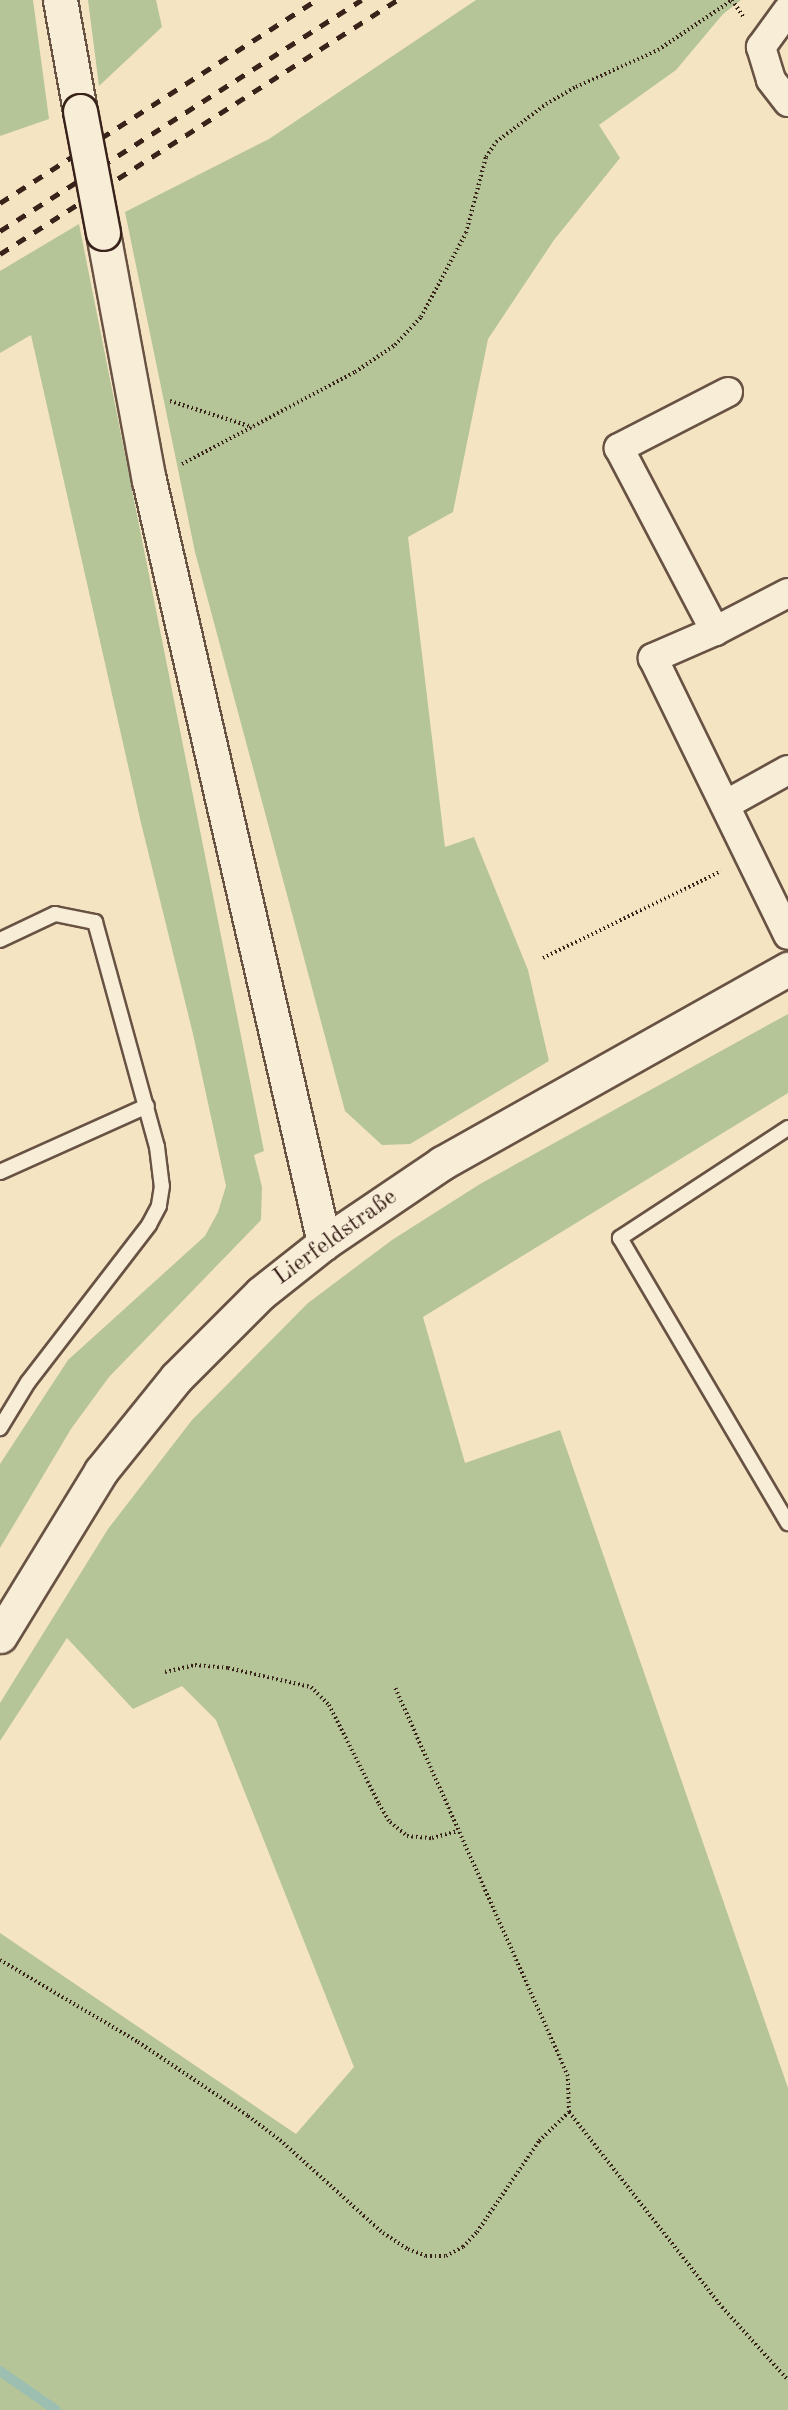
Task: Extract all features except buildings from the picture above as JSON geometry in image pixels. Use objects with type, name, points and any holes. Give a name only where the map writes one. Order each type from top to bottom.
[{"type":"street","points":[[60,0],[149,480],[324,1244]]},
{"type":"street","points":[[788,10],[761,47],[771,80],[788,102]]},
{"type":"street","points":[[715,631],[619,448],[728,392]]},
{"type":"street","points":[[788,593],[715,631],[653,658],[788,935]]},
{"type":"street","points":[[725,805],[788,770]]},
{"type":"street","name":"Lierfeldstraße","points":[[0,1636],[101,1471],[176,1378],[261,1293],[324,1244],[442,1163],[788,969]]},
{"type":"lane","points":[[0,940],[56,914],[95,922],[147,1106],[162,1179],[161,1198],[156,1213],[28,1382],[0,1428]]},
{"type":"lane","points":[[0,1172],[147,1106]]},
{"type":"lane","points":[[788,1128],[620,1238],[788,1522]]},
{"type":"path","points":[[149,480],[253,427],[376,359],[410,330],[422,316],[466,233],[486,157],[496,142],[546,104],[576,87],[658,50],[732,0],[746,22]]},
{"type":"path","points":[[132,389],[253,427]]},
{"type":"path","points":[[543,958],[748,857]]},
{"type":"path","points":[[165,1672],[195,1665],[228,1668],[311,1687],[329,1705],[390,1822],[407,1836],[432,1838],[458,1831]]},
{"type":"path","points":[[394,1686],[568,2076],[569,2112],[722,2307],[788,2380]]},
{"type":"path","points":[[0,1960],[138,2042],[248,2116],[280,2140],[383,2233],[408,2249],[426,2256],[446,2256],[463,2247],[477,2232],[540,2140],[569,2112]]},
{"type":"green space","points":[[0,0],[33,0],[49,119],[0,136]]},
{"type":"green space","points":[[88,0],[156,0],[162,27],[99,86]]},
{"type":"green space","points":[[476,0],[741,0],[723,14],[676,70],[599,125],[620,158],[554,240],[488,339],[453,512],[408,537],[445,847],[474,837],[528,970],[549,1061],[410,1144],[382,1145],[345,1111],[195,552],[125,212],[269,139]]},
{"type":"green space","points":[[79,224],[264,1151],[254,1155],[262,1187],[261,1220],[109,1377],[71,1429],[0,1548],[0,1464],[68,1360],[205,1236],[218,1212],[226,1186],[31,335],[0,353],[0,271]]},
{"type":"green space","points":[[788,1014],[788,1093],[423,1317],[465,1463],[560,1430],[788,2088],[788,2410],[0,2410],[0,1933],[296,2134],[354,2067],[216,1720],[182,1686],[133,1709],[67,1638],[0,1741],[0,1703],[108,1529],[192,1420],[308,1303],[392,1240],[480,1184]]},
{"type":"waterway","points":[[0,2371],[56,2410]]},
{"type":"railway","points":[[0,203],[316,0]]},
{"type":"railway","points":[[0,231],[361,0]]},
{"type":"railway","points":[[0,254],[397,0]]}]
